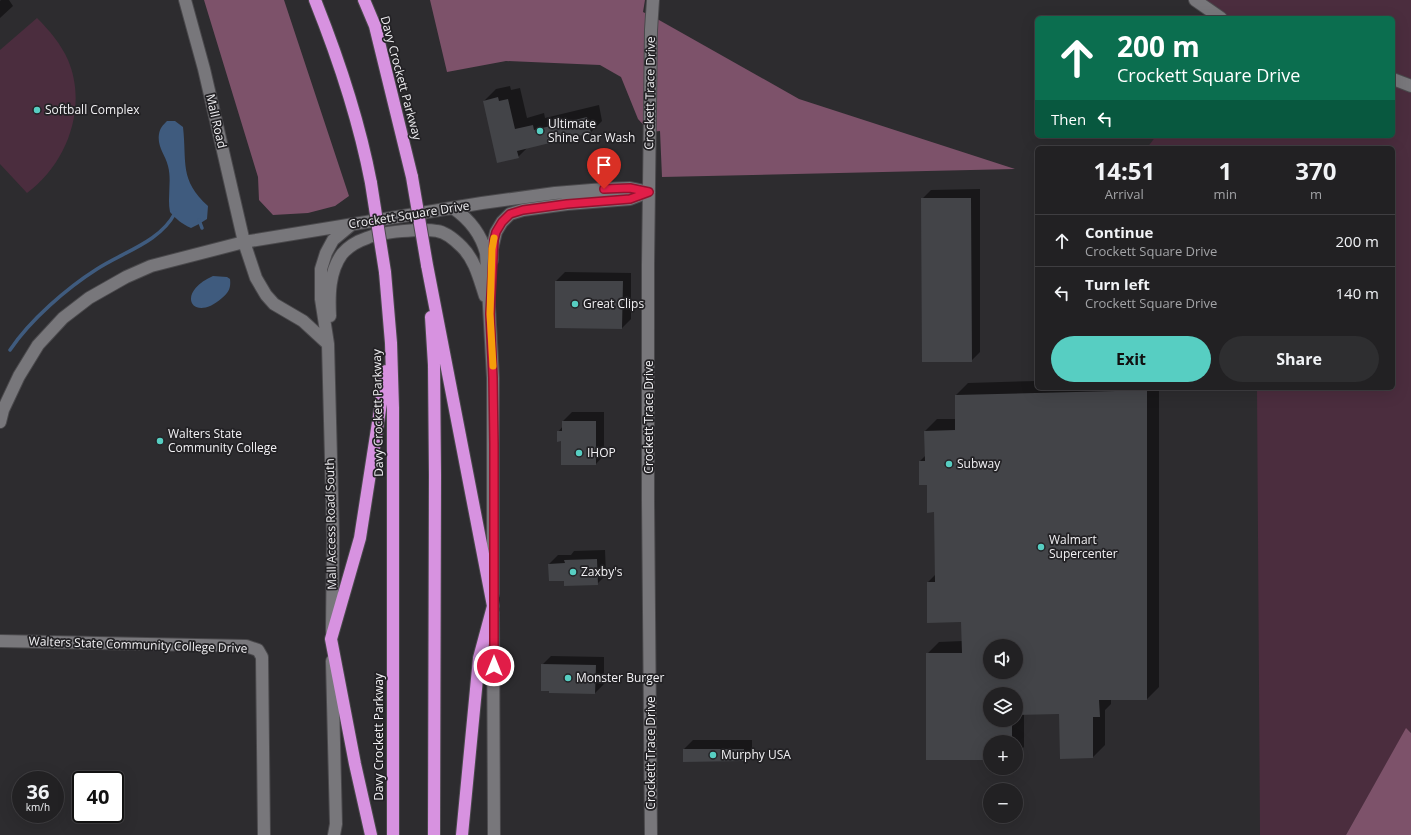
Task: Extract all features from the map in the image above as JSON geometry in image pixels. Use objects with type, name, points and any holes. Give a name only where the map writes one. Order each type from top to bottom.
[{"type":"highway","name":"Davy Crockett Parkway","points":[[315,0],[346,84],[360,132],[371,183],[385,272],[391,343],[394,478],[392,835]]},
{"type":"highway","name":"Davy Crockett Parkway","points":[[364,0],[375,26],[412,177],[427,265],[434,365],[434,835]]},
{"type":"highway","points":[[427,265],[493,606],[479,658],[462,835]]},
{"type":"highway","points":[[371,835],[355,764],[331,639],[360,538],[391,343]]},
{"type":"street","name":"Mall Road","points":[[185,0],[204,69],[244,242],[256,278],[266,295],[274,304],[303,321],[328,344]]},
{"type":"street","name":"Crockett Trace Drive","points":[[651,835],[648,500],[649,192],[651,30],[653,0]]},
{"type":"street","points":[[1195,0],[1218,16]]},
{"type":"street","points":[[1395,80],[1411,86]]},
{"type":"street","name":"Crockett Square Drive","points":[[0,422],[3,410],[19,376],[38,345],[63,318],[90,298],[126,277],[151,266],[244,242],[533,196],[630,188],[649,192]]},
{"type":"street","points":[[490,314],[494,240],[496,232],[502,222],[510,214],[523,210],[567,204],[630,199],[649,192]]},
{"type":"street","points":[[453,208],[469,221],[484,245],[486,253],[490,314],[494,456],[494,835]]},
{"type":"street","name":"Mall Access Road South","points":[[335,831],[331,639],[333,536],[328,344],[321,300],[321,269],[326,252],[333,240],[352,224]]},
{"type":"street","points":[[328,344],[330,319],[329,295],[333,275],[338,261],[349,248],[369,237],[426,229],[446,234],[470,256],[478,275],[490,314]]},
{"type":"street","name":"Walters State Community College Drive","points":[[0,641],[246,646],[258,650],[262,657],[264,835]]},
{"type":"shaded area","points":[[204,0],[284,0],[349,196],[335,206],[308,213],[273,215],[259,200],[258,177]]},
{"type":"shaded area","points":[[430,0],[645,0],[643,12],[799,99],[1015,169],[662,177],[660,131],[650,132],[638,119],[621,77],[600,65],[506,61],[447,72]]},
{"type":"shaded area","points":[[1195,0],[1411,0],[1411,733],[1406,729],[1346,835],[1260,835],[1257,390],[1395,390],[1395,146],[1148,146],[1154,138],[1395,138],[1395,16],[1218,16]]},
{"type":"shaded area","name":"Softball Complex","points":[[37,18],[62,48],[68,60],[74,78],[76,97],[70,133],[63,151],[53,167],[41,181],[27,193],[0,164],[0,50]]},
{"type":"shaded area","points":[[1406,728],[1411,733],[1411,835],[1346,835]]},
{"type":"water","points":[[167,121],[175,121],[183,127],[185,161],[188,179],[192,188],[208,206],[207,219],[191,228],[179,221],[170,212],[169,172],[167,162],[159,143],[160,130]]},
{"type":"water","points":[[213,276],[227,277],[230,279],[230,287],[228,292],[212,305],[203,308],[196,307],[192,303],[191,297],[194,290],[201,283]]},
{"type":"building","name":"Ultimate Shine Car Wash","points":[[498,97],[499,101],[508,99],[515,129],[533,125],[534,130],[587,117],[591,133],[517,151],[519,158],[497,163],[483,101]]},
{"type":"building","points":[[921,198],[971,198],[972,362],[922,362]]},
{"type":"building","points":[[555,281],[623,281],[622,329],[555,328]]},
{"type":"building","name":"Walmart Supercenter","points":[[1147,390],[1147,700],[1099,700],[1100,717],[1093,717],[1093,758],[1060,759],[1059,714],[1023,715],[1023,687],[983,687],[983,727],[1012,727],[1012,735],[983,735],[983,760],[926,760],[926,653],[962,653],[961,622],[927,623],[927,582],[935,582],[934,512],[927,513],[927,485],[919,485],[919,461],[925,461],[924,431],[955,430],[955,395]]},
{"type":"building","name":"IHOP","points":[[562,421],[596,421],[596,465],[561,465],[561,441],[557,442],[557,431],[562,431]]},
{"type":"building","name":"Zaxby's","points":[[597,559],[598,585],[564,586],[564,581],[549,581],[548,564],[565,563],[564,560]]},
{"type":"building","name":"Monster Burger","points":[[541,664],[596,665],[595,694],[549,693],[549,691],[541,691]]},
{"type":"building","name":"Murphy USA","points":[[683,749],[744,749],[744,761],[683,762]]},
{"type":"waterway","points":[[10,350],[38,316],[74,285],[107,263],[151,239],[160,232],[175,213]]},
{"type":"waterway","points":[[199,220],[202,228]]},
{"type":"slow traffic","points":[[493,366],[490,314],[492,249],[494,238]]},
{"type":"place","name":"Softball Complex","points":[[37,110]]},
{"type":"place","name":"Ultimate Shine Car Wash","points":[[540,131]]},
{"type":"place","name":"Great Clips","points":[[575,304]]},
{"type":"place","name":"Walters State Community College","points":[[160,441]]},
{"type":"place","name":"IHOP","points":[[579,453]]},
{"type":"place","name":"Subway","points":[[949,464]]},
{"type":"place","name":"Walmart Supercenter","points":[[1041,547]]},
{"type":"place","name":"Zaxby's","points":[[573,572]]},
{"type":"place","name":"Monster Burger","points":[[568,678]]},
{"type":"place","name":"Murphy USA","points":[[713,755]]},
{"type":"route","points":[[494,666],[494,444],[490,314],[492,249],[494,240],[496,232],[502,222],[510,214],[523,210],[567,204],[630,199],[649,192],[630,188],[604,189]]}]
